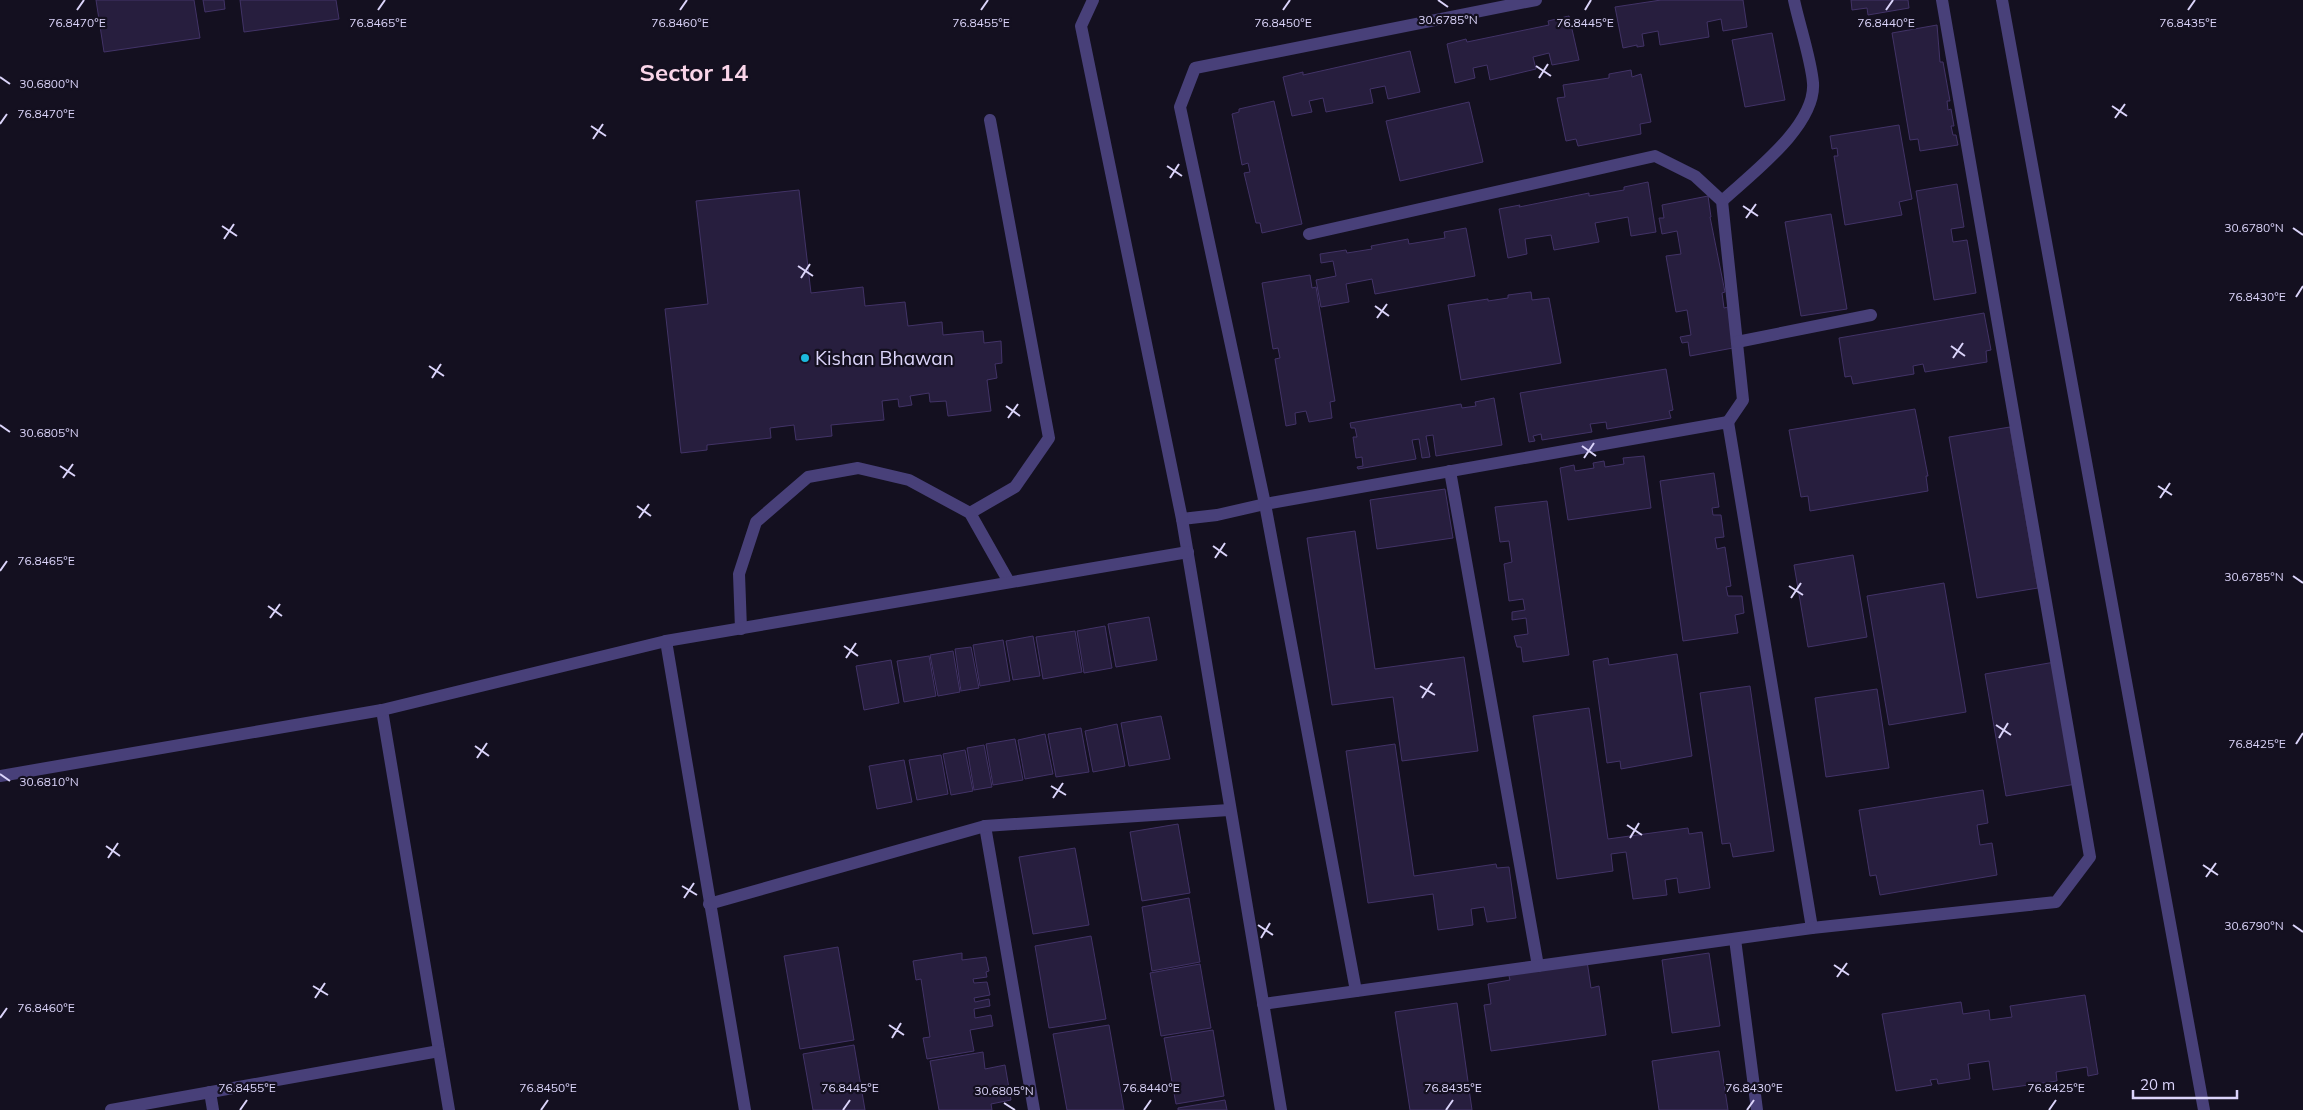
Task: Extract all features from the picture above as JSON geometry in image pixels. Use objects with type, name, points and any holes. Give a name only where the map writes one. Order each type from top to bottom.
[{"type":"street","points":[[1094,0],[1081,26],[1182,519],[1229,810],[1281,1110]]},
{"type":"street","points":[[1356,992],[1265,504],[1180,107],[1195,68],[1536,0]]},
{"type":"street","points":[[1722,201],[1788,140],[1809,108],[1813,84],[1794,0]]},
{"type":"street","points":[[1263,1004],[1812,928],[2056,902],[2090,857],[1942,0]]},
{"type":"street","points":[[2002,0],[2204,1110]]},
{"type":"street","points":[[970,513],[1015,487],[1049,438],[990,120]]},
{"type":"street","points":[[1309,234],[1655,156],[1695,176],[1722,201],[1743,400],[1728,422],[1812,928]]},
{"type":"street","points":[[1737,342],[1871,315]]},
{"type":"street","points":[[1182,519],[1217,515],[1265,504],[1728,422]]},
{"type":"street","points":[[741,628],[739,574],[756,522],[808,477],[858,468],[909,480],[970,513],[1009,582]]},
{"type":"street","points":[[1450,471],[1538,966]]},
{"type":"street","points":[[0,776],[382,710],[666,641],[1188,552]]},
{"type":"street","points":[[666,641],[745,1110]]},
{"type":"street","points":[[382,710],[449,1110]]},
{"type":"street","points":[[709,904],[985,826],[1229,810]]},
{"type":"street","points":[[985,826],[1034,1110]]},
{"type":"street","points":[[1735,939],[1757,1110]]},
{"type":"street","points":[[111,1110],[439,1051]]},
{"type":"street","points":[[210,1092],[213,1110]]},
{"type":"building","points":[[96,0],[194,0],[200,38],[104,52]]},
{"type":"building","points":[[203,0],[224,0],[225,9],[205,12]]},
{"type":"building","points":[[240,0],[336,0],[339,19],[244,32]]},
{"type":"building","points":[[1661,0],[1743,0],[1747,27],[1723,31],[1721,19],[1707,22],[1709,37],[1660,45],[1658,31],[1642,34],[1644,46],[1637,47],[1637,45],[1623,48],[1615,7]]},
{"type":"building","points":[[1851,0],[1908,0],[1909,8],[1868,15],[1867,8],[1852,10]]},
{"type":"building","points":[[1569,16],[1579,60],[1552,65],[1549,53],[1533,57],[1536,69],[1490,80],[1487,65],[1473,68],[1475,78],[1455,83],[1447,44],[1466,39],[1467,42],[1549,25],[1548,21]]},
{"type":"building","points":[[1937,25],[1940,62],[1943,62],[1950,101],[1947,101],[1948,110],[1951,109],[1954,126],[1951,126],[1953,135],[1956,135],[1958,145],[1920,151],[1918,139],[1910,140],[1892,33]]},
{"type":"building","points":[[1772,33],[1785,100],[1745,107],[1732,40]]},
{"type":"building","points":[[1410,51],[1420,92],[1388,99],[1385,86],[1370,89],[1373,103],[1326,112],[1323,98],[1309,101],[1312,112],[1292,116],[1283,77],[1303,72],[1303,75]]},
{"type":"building","points":[[1631,70],[1632,77],[1641,74],[1651,122],[1640,124],[1641,134],[1578,146],[1576,139],[1566,141],[1557,98],[1565,97],[1563,85],[1609,78],[1609,74]]},
{"type":"building","points":[[1274,101],[1302,224],[1262,233],[1260,223],[1256,223],[1244,173],[1250,172],[1248,163],[1242,165],[1232,114],[1239,112],[1239,109]]},
{"type":"building","points":[[1469,102],[1483,162],[1400,181],[1386,121]]},
{"type":"building","points":[[1899,125],[1912,199],[1899,202],[1902,215],[1845,225],[1834,156],[1838,156],[1837,148],[1832,149],[1830,136]]},
{"type":"building","points":[[1648,182],[1656,232],[1631,236],[1628,217],[1595,223],[1599,242],[1554,250],[1551,235],[1525,239],[1527,254],[1508,258],[1499,209],[1520,205],[1519,207],[1589,193],[1589,196],[1624,190],[1624,187]]},
{"type":"building","points":[[1957,184],[1964,227],[1951,229],[1953,242],[1967,240],[1976,293],[1934,300],[1916,191]]},
{"type":"building","points":[[799,190],[811,293],[863,287],[865,306],[905,302],[908,326],[942,322],[943,335],[983,331],[984,343],[1001,341],[1002,363],[995,364],[997,378],[987,380],[991,411],[948,416],[946,401],[930,402],[929,393],[910,396],[912,405],[899,407],[898,399],[882,401],[884,420],[831,425],[832,436],[796,440],[794,425],[770,428],[771,438],[707,445],[707,450],[681,453],[665,309],[708,304],[696,201]]},
{"type":"building","points":[[1708,196],[1710,217],[1725,292],[1722,293],[1724,308],[1728,307],[1733,348],[1690,356],[1688,342],[1682,343],[1680,337],[1691,335],[1687,310],[1676,312],[1666,256],[1681,254],[1677,231],[1662,234],[1659,218],[1664,218],[1662,205]]},
{"type":"building","points":[[1831,214],[1847,309],[1801,316],[1785,222]]},
{"type":"building","points":[[1466,228],[1475,276],[1375,294],[1372,279],[1346,284],[1349,302],[1321,307],[1316,280],[1336,276],[1333,261],[1321,263],[1320,254],[1346,250],[1347,253],[1372,249],[1371,246],[1408,239],[1409,244],[1445,238],[1444,232]]},
{"type":"building","points":[[1310,275],[1312,288],[1316,287],[1335,401],[1330,402],[1332,418],[1309,422],[1306,411],[1295,413],[1296,424],[1286,426],[1275,359],[1280,358],[1278,348],[1273,349],[1262,283]]},
{"type":"building","points":[[1531,292],[1532,300],[1549,298],[1561,363],[1461,380],[1448,305],[1508,298],[1508,295]]},
{"type":"building","points":[[1984,313],[1991,350],[1986,351],[1987,362],[1925,372],[1923,364],[1913,366],[1914,374],[1853,384],[1851,376],[1845,377],[1839,338]]},
{"type":"building","points":[[1666,369],[1673,410],[1669,411],[1671,418],[1607,429],[1606,422],[1590,424],[1592,432],[1542,440],[1541,434],[1533,436],[1535,441],[1529,442],[1520,393]]},
{"type":"building","points":[[1494,398],[1502,445],[1436,456],[1433,435],[1426,436],[1430,457],[1422,458],[1419,439],[1412,440],[1416,459],[1358,469],[1357,467],[1363,466],[1362,457],[1356,458],[1353,437],[1357,437],[1355,428],[1351,428],[1350,423],[1461,404],[1462,408],[1476,406],[1475,402]]},
{"type":"building","points":[[1915,409],[1928,476],[1926,476],[1928,491],[1810,511],[1808,496],[1801,497],[1789,430]]},
{"type":"building","points":[[2010,427],[2038,588],[1977,598],[1949,437]]},
{"type":"building","points":[[1644,456],[1651,508],[1568,520],[1560,468],[1574,465],[1575,471],[1594,468],[1593,463],[1604,461],[1605,467],[1624,464],[1623,458]]},
{"type":"building","points":[[1714,473],[1719,507],[1712,508],[1713,515],[1721,515],[1724,537],[1715,538],[1717,549],[1725,547],[1731,586],[1726,587],[1728,596],[1742,596],[1744,613],[1735,615],[1738,633],[1683,641],[1660,481]]},
{"type":"building","points":[[1445,489],[1453,538],[1377,549],[1370,500]]},
{"type":"building","points":[[1547,501],[1569,655],[1523,662],[1521,647],[1517,647],[1514,636],[1528,634],[1526,618],[1512,620],[1512,612],[1525,610],[1523,599],[1509,601],[1504,564],[1512,562],[1509,541],[1500,542],[1495,507]]},
{"type":"building","points":[[1355,531],[1375,669],[1464,657],[1478,751],[1402,761],[1393,697],[1332,705],[1307,538]]},
{"type":"building","points":[[1853,555],[1867,637],[1808,647],[1794,565]]},
{"type":"building","points":[[1944,583],[1966,712],[1889,725],[1867,596]]},
{"type":"building","points":[[1149,617],[1157,660],[1116,667],[1108,624]]},
{"type":"building","points":[[1105,626],[1112,668],[1084,673],[1077,631]]},
{"type":"building","points":[[1075,631],[1082,672],[1043,679],[1036,637]]},
{"type":"building","points":[[1033,636],[1040,676],[1013,680],[1006,641]]},
{"type":"building","points":[[1003,640],[1010,681],[980,686],[973,645]]},
{"type":"building","points":[[971,647],[979,688],[961,691],[955,649]]},
{"type":"building","points":[[953,651],[960,692],[938,696],[930,655]]},
{"type":"building","points":[[1677,654],[1692,756],[1621,769],[1620,761],[1607,763],[1593,661],[1608,658],[1609,665]]},
{"type":"building","points":[[929,656],[936,696],[904,702],[897,661]]},
{"type":"building","points":[[891,660],[899,703],[864,710],[856,666]]},
{"type":"building","points":[[2055,662],[2076,784],[2006,796],[1985,674]]},
{"type":"building","points":[[1750,686],[1774,851],[1733,857],[1730,843],[1722,844],[1700,693]]},
{"type":"building","points":[[1877,689],[1889,768],[1826,777],[1815,698]]},
{"type":"building","points":[[1589,708],[1608,839],[1688,828],[1689,834],[1702,832],[1710,888],[1679,893],[1677,878],[1665,880],[1667,895],[1633,899],[1626,852],[1611,854],[1613,871],[1557,879],[1533,716]]},
{"type":"building","points":[[1161,716],[1170,759],[1129,766],[1121,723]]},
{"type":"building","points":[[1117,724],[1125,766],[1093,772],[1085,731]]},
{"type":"building","points":[[1081,728],[1089,772],[1056,777],[1048,734]]},
{"type":"building","points":[[1045,734],[1053,774],[1025,779],[1018,740]]},
{"type":"building","points":[[1015,739],[1023,780],[993,785],[986,744]]},
{"type":"building","points":[[1395,744],[1414,876],[1496,864],[1497,868],[1509,867],[1516,918],[1487,922],[1484,907],[1471,909],[1473,925],[1438,930],[1433,894],[1368,903],[1346,751]]},
{"type":"building","points":[[984,745],[992,787],[974,790],[967,748]]},
{"type":"building","points":[[965,750],[973,791],[951,795],[943,754]]},
{"type":"building","points":[[941,755],[948,794],[917,800],[909,760]]},
{"type":"building","points":[[904,760],[912,802],[877,809],[869,766]]},
{"type":"building","points":[[1983,790],[1988,823],[1977,825],[1980,845],[1992,843],[1997,875],[1880,895],[1876,875],[1870,876],[1859,810]]},
{"type":"building","points":[[1178,824],[1190,893],[1142,901],[1130,832]]},
{"type":"building","points":[[1075,848],[1089,925],[1033,934],[1019,857]]},
{"type":"building","points":[[1189,898],[1200,962],[1152,971],[1142,907]]},
{"type":"building","points":[[1091,936],[1106,1019],[1049,1028],[1035,946]]},
{"type":"building","points":[[838,947],[854,1040],[800,1049],[784,956]]},
{"type":"building","points":[[962,953],[962,960],[986,957],[989,971],[986,972],[987,977],[973,979],[974,983],[987,982],[990,995],[974,998],[975,1002],[989,999],[990,1006],[974,1009],[975,1018],[991,1015],[993,1026],[970,1030],[974,1051],[927,1059],[923,1038],[930,1037],[921,979],[916,980],[913,961]]},
{"type":"building","points":[[1709,953],[1720,1026],[1672,1033],[1662,960]]},
{"type":"building","points":[[1587,961],[1591,988],[1599,986],[1606,1035],[1491,1051],[1484,1005],[1491,1004],[1488,984],[1510,980],[1508,972]]},
{"type":"building","points":[[1200,964],[1211,1028],[1161,1036],[1150,973]]},
{"type":"building","points":[[2085,995],[2098,1074],[2088,1076],[2087,1067],[2056,1072],[2057,1081],[1993,1090],[1989,1061],[1968,1064],[1970,1079],[1938,1084],[1937,1079],[1930,1080],[1932,1085],[1896,1091],[1882,1014],[1961,1002],[1963,1014],[1989,1010],[1990,1020],[2012,1017],[2010,1006]]},
{"type":"building","points":[[1457,1003],[1472,1110],[1410,1110],[1395,1012]]},
{"type":"building","points":[[1109,1025],[1124,1110],[1067,1110],[1053,1034]]},
{"type":"building","points":[[1213,1030],[1224,1096],[1176,1104],[1164,1038]]},
{"type":"building","points":[[854,1045],[865,1110],[813,1110],[803,1054]]},
{"type":"building","points":[[1719,1051],[1728,1110],[1659,1110],[1652,1061]]},
{"type":"building","points":[[983,1052],[985,1069],[1005,1065],[1011,1100],[991,1104],[992,1110],[939,1110],[930,1061]]},
{"type":"building","points":[[1225,1100],[1227,1110],[1178,1110],[1178,1108]]},
{"type":"place","name":"Kishan Bhawan","points":[[805,358]]},
{"type":"district","name":"Sector 14","points":[[694,72]]}]
